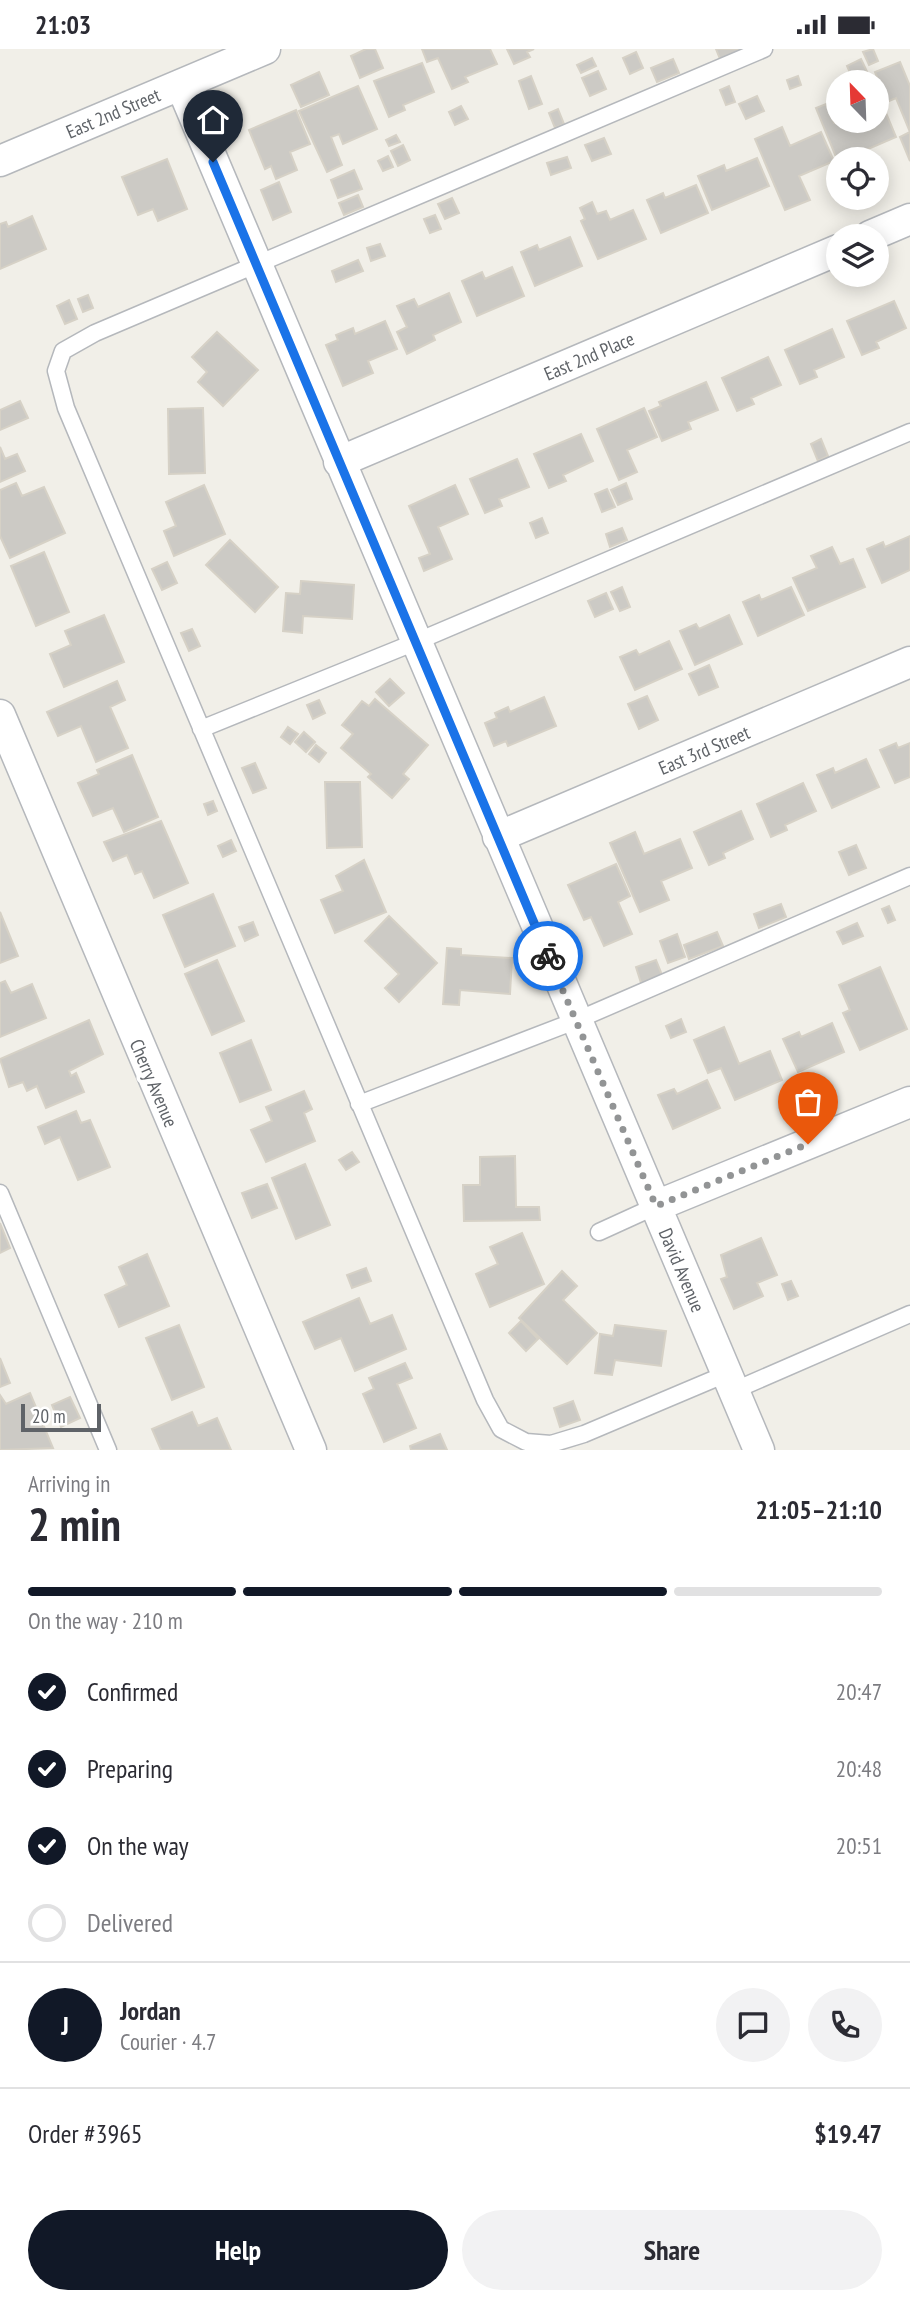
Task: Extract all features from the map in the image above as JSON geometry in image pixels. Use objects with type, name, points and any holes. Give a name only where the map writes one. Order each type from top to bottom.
[{"type":"street","name":"East 2nd Street","points":[[0,161],[265,49]]},
{"type":"street","name":"David Avenue","points":[[181,85],[339,462],[418,641],[575,1021],[759,1450]]},
{"type":"street","points":[[889,228],[910,219]]},
{"type":"street","name":"East 2nd Place","points":[[339,462],[826,255]]},
{"type":"street","name":"East 3rd Street","points":[[498,837],[910,662]]},
{"type":"street","name":"Cherry Avenue","points":[[0,715],[311,1450]]},
{"type":"street","points":[[656,1206],[910,1102]]},
{"type":"lane","points":[[764,49],[95,333],[63,351],[56,371],[66,408],[201,729],[485,1400],[501,1429],[526,1442],[551,1444],[729,1382],[910,1314]]},
{"type":"lane","points":[[201,729],[418,641],[910,432]]},
{"type":"lane","points":[[359,1104],[575,1021],[910,876]]},
{"type":"lane","points":[[0,1193],[108,1450]]},
{"type":"lane","points":[[599,1232],[656,1206]]},
{"type":"building","points":[[366,49],[375,49],[383,68],[360,78],[351,56]]},
{"type":"building","points":[[422,49],[490,49],[497,64],[465,77],[468,82],[452,89],[438,58],[427,62]]},
{"type":"building","points":[[507,49],[534,49],[527,52],[530,57],[514,64]]},
{"type":"building","points":[[716,49],[741,49],[741,50],[720,59]]},
{"type":"building","points":[[873,49],[878,61],[869,65],[863,52]]},
{"type":"building","points":[[636,52],[643,68],[630,74],[623,58]]},
{"type":"building","points":[[592,58],[596,66],[581,73],[577,65]]},
{"type":"building","points":[[673,59],[679,73],[657,82],[651,68]]},
{"type":"building","points":[[861,59],[866,70],[849,70],[847,66]]},
{"type":"building","points":[[900,62],[910,86],[910,132],[896,98],[889,101],[889,70],[880,70]]},
{"type":"building","points":[[422,63],[434,92],[403,105],[405,110],[389,117],[374,81]]},
{"type":"building","points":[[598,71],[606,89],[590,96],[582,78]]},
{"type":"building","points":[[319,72],[329,95],[301,107],[291,85]]},
{"type":"building","points":[[531,76],[542,104],[529,109],[519,81]]},
{"type":"building","points":[[798,76],[801,85],[790,89],[787,80]]},
{"type":"building","points":[[358,86],[377,129],[343,144],[339,134],[331,137],[342,165],[327,172],[299,111]]},
{"type":"building","points":[[729,86],[735,102],[726,105],[720,90]]},
{"type":"building","points":[[757,96],[764,111],[746,119],[739,104]]},
{"type":"building","points":[[826,104],[826,133],[816,108]]},
{"type":"building","points":[[461,106],[468,119],[455,125],[449,112]]},
{"type":"building","points":[[558,109],[564,124],[555,128],[549,113]]},
{"type":"building","points":[[296,110],[310,144],[290,152],[297,170],[276,179],[271,166],[265,169],[249,130]]},
{"type":"building","points":[[889,120],[896,137],[873,147],[832,147],[826,133],[889,133]]},
{"type":"building","points":[[782,127],[790,146],[821,132],[828,147],[826,164],[799,176],[810,200],[785,210],[755,139]]},
{"type":"building","points":[[910,132],[910,161],[900,137]]},
{"type":"building","points":[[396,135],[400,142],[389,146],[386,140]]},
{"type":"building","points":[[604,138],[611,154],[592,161],[585,145]]},
{"type":"building","points":[[403,145],[410,160],[398,166],[391,151]]},
{"type":"building","points":[[388,156],[393,167],[383,171],[378,161]]},
{"type":"building","points":[[567,157],[571,168],[551,175],[547,163]]},
{"type":"building","points":[[757,158],[769,186],[712,210],[698,176],[724,165],[726,171]]},
{"type":"building","points":[[167,159],[187,209],[158,221],[153,209],[138,215],[122,177]]},
{"type":"building","points":[[354,170],[362,189],[338,198],[331,180]]},
{"type":"building","points":[[279,182],[291,212],[273,220],[261,190]]},
{"type":"building","points":[[696,185],[708,213],[661,233],[647,200],[663,193],[665,198]]},
{"type":"building","points":[[358,195],[363,207],[344,215],[339,203]]},
{"type":"building","points":[[452,198],[459,213],[445,219],[438,204]]},
{"type":"building","points":[[592,202],[597,214],[606,211],[610,220],[633,210],[646,239],[598,259],[581,221],[585,219],[580,208]]},
{"type":"building","points":[[435,215],[441,229],[430,233],[424,219]]},
{"type":"building","points":[[32,216],[46,249],[0,269],[0,224],[6,222],[8,227]]},
{"type":"building","points":[[570,237],[582,266],[535,286],[521,252],[537,245],[539,250]]},
{"type":"building","points":[[380,244],[385,256],[371,261],[367,248]]},
{"type":"building","points":[[358,260],[363,271],[336,282],[332,271]]},
{"type":"building","points":[[512,267],[524,296],[477,316],[462,281],[482,272],[485,279]]},
{"type":"building","points":[[449,293],[461,322],[433,335],[435,340],[407,354],[397,332],[407,327],[397,306],[414,299],[418,307]]},
{"type":"building","points":[[88,295],[93,308],[83,312],[78,299]]},
{"type":"building","points":[[69,300],[77,319],[65,324],[57,306]]},
{"type":"building","points":[[894,301],[906,328],[876,342],[879,348],[862,355],[847,321]]},
{"type":"building","points":[[385,321],[397,349],[368,361],[373,373],[343,386],[326,345],[338,340],[336,335],[353,328],[355,334]]},
{"type":"building","points":[[832,329],[844,357],[814,370],[817,377],[800,384],[785,350]]},
{"type":"building","points":[[217,332],[258,370],[223,406],[198,382],[207,372],[192,357]]},
{"type":"building","points":[[768,357],[781,385],[751,398],[754,404],[737,411],[722,378]]},
{"type":"building","points":[[706,382],[718,410],[688,422],[691,429],[662,441],[649,411],[661,406],[659,402]]},
{"type":"building","points":[[20,401],[28,418],[0,430],[0,410]]},
{"type":"building","points":[[203,408],[205,473],[169,474],[168,409]]},
{"type":"building","points":[[644,408],[657,437],[627,450],[637,472],[619,480],[597,429]]},
{"type":"building","points":[[581,434],[593,461],[563,475],[566,481],[549,488],[534,454]]},
{"type":"building","points":[[821,439],[828,456],[818,461],[811,444]]},
{"type":"building","points":[[0,447],[5,459],[17,454],[25,471],[0,482]]},
{"type":"building","points":[[517,459],[529,487],[499,499],[502,506],[485,513],[470,479]]},
{"type":"building","points":[[16,483],[22,496],[44,487],[65,533],[10,558],[0,536],[0,490]]},
{"type":"building","points":[[626,483],[632,499],[618,505],[611,490]]},
{"type":"building","points":[[204,485],[225,534],[174,556],[164,531],[176,526],[166,502]]},
{"type":"building","points":[[455,485],[468,514],[438,527],[452,559],[424,571],[419,558],[430,554],[409,506]]},
{"type":"building","points":[[607,489],[615,507],[602,512],[595,494]]},
{"type":"building","points":[[542,518],[548,533],[536,538],[530,523]]},
{"type":"building","points":[[622,528],[627,540],[610,547],[606,534]]},
{"type":"building","points":[[910,536],[910,570],[882,583],[867,549],[883,542],[885,547]]},
{"type":"building","points":[[230,540],[278,587],[255,612],[206,565]]},
{"type":"building","points":[[832,547],[840,564],[853,559],[865,587],[808,611],[793,578],[817,568],[811,556]]},
{"type":"building","points":[[44,552],[69,612],[36,626],[11,566]]},
{"type":"building","points":[[167,562],[177,583],[162,590],[152,569]]},
{"type":"building","points":[[301,581],[354,585],[352,619],[303,616],[302,633],[283,631],[286,593],[300,594]]},
{"type":"building","points":[[622,587],[630,607],[620,611],[611,592]]},
{"type":"building","points":[[791,587],[804,615],[758,636],[743,602],[759,595],[761,600]]},
{"type":"building","points":[[606,593],[613,609],[595,617],[588,601]]},
{"type":"building","points":[[104,615],[124,662],[64,687],[50,654],[71,645],[65,631]]},
{"type":"building","points":[[729,615],[742,644],[695,665],[680,631],[696,624],[699,629]]},
{"type":"building","points":[[192,629],[200,646],[189,651],[181,633]]},
{"type":"building","points":[[669,641],[682,669],[635,690],[620,657],[636,650],[639,655]]},
{"type":"building","points":[[709,665],[718,687],[699,695],[689,674]]},
{"type":"building","points":[[390,679],[404,693],[389,706],[376,692]]},
{"type":"building","points":[[117,681],[125,700],[110,707],[128,748],[96,762],[81,726],[58,736],[47,712]]},
{"type":"building","points":[[647,696],[658,720],[639,729],[628,704]]},
{"type":"building","points":[[544,697],[556,726],[508,746],[506,741],[494,746],[485,723],[497,718],[495,713],[508,707],[510,712]]},
{"type":"building","points":[[375,699],[428,745],[403,774],[409,779],[392,798],[368,777],[371,774],[341,748],[353,734],[342,725],[362,701],[369,706]]},
{"type":"building","points":[[319,700],[325,713],[313,719],[307,705]]},
{"type":"building","points":[[288,727],[298,734],[290,744],[281,737]]},
{"type":"building","points":[[304,732],[315,742],[306,752],[295,742]]},
{"type":"building","points":[[896,743],[898,748],[910,743],[910,777],[895,783],[880,750]]},
{"type":"building","points":[[316,745],[326,753],[319,762],[309,754]]},
{"type":"building","points":[[132,755],[158,817],[124,832],[113,808],[93,816],[78,783],[99,774],[97,770]]},
{"type":"building","points":[[866,759],[879,787],[832,808],[817,775],[833,768],[835,773]]},
{"type":"building","points":[[255,763],[266,788],[253,793],[242,768]]},
{"type":"building","points":[[325,782],[360,782],[362,847],[327,848]]},
{"type":"building","points":[[803,783],[816,811],[785,825],[787,830],[771,837],[757,804]]},
{"type":"building","points":[[213,801],[217,811],[208,815],[204,804]]},
{"type":"building","points":[[741,811],[753,839],[723,853],[725,858],[709,865],[694,832]]},
{"type":"building","points":[[161,821],[188,883],[154,898],[142,871],[135,874],[127,855],[113,861],[104,842]]},
{"type":"building","points":[[635,832],[644,854],[680,839],[692,868],[661,881],[669,900],[640,912],[610,843]]},
{"type":"building","points":[[231,840],[236,851],[223,857],[218,846]]},
{"type":"building","points":[[856,845],[866,868],[849,875],[839,852]]},
{"type":"building","points":[[364,860],[386,912],[335,933],[321,900],[343,891],[336,876]]},
{"type":"building","points":[[616,864],[630,896],[618,902],[632,934],[604,946],[591,917],[584,920],[568,885]]},
{"type":"building","points":[[213,894],[235,946],[185,967],[163,915]]},
{"type":"building","points":[[781,904],[786,917],[759,928],[754,914]]},
{"type":"building","points":[[889,906],[895,920],[888,923],[882,909]]},
{"type":"building","points":[[0,912],[18,956],[0,963]]},
{"type":"building","points":[[389,916],[437,963],[399,1002],[385,988],[399,974],[365,941]]},
{"type":"building","points":[[253,922],[258,935],[245,941],[239,927]]},
{"type":"building","points":[[857,923],[863,936],[843,944],[837,932]]},
{"type":"building","points":[[717,932],[723,946],[689,959],[684,945]]},
{"type":"building","points":[[677,934],[685,957],[668,963],[660,941]]},
{"type":"building","points":[[447,948],[461,949],[461,955],[512,958],[510,994],[460,990],[459,1005],[443,1004]]},
{"type":"building","points":[[217,960],[244,1021],[212,1035],[185,974]]},
{"type":"building","points":[[656,960],[662,975],[641,983],[636,967]]},
{"type":"building","points":[[880,967],[907,1029],[860,1050],[843,1013],[850,1010],[839,985]]},
{"type":"building","points":[[5,981],[11,993],[32,984],[46,1018],[0,1037],[0,983]]},
{"type":"building","points":[[681,1019],[686,1032],[671,1038],[666,1026]]},
{"type":"building","points":[[89,1020],[103,1054],[69,1071],[71,1076],[76,1073],[84,1092],[46,1108],[37,1086],[27,1091],[23,1082],[9,1087],[0,1059]]},
{"type":"building","points":[[832,1023],[844,1052],[798,1072],[783,1039],[799,1032],[801,1037]]},
{"type":"building","points":[[724,1027],[739,1064],[770,1051],[782,1080],[735,1100],[721,1068],[708,1073],[694,1040]]},
{"type":"building","points":[[251,1040],[271,1090],[240,1102],[220,1053]]},
{"type":"building","points":[[707,1080],[720,1108],[673,1129],[658,1095],[674,1089],[677,1094]]},
{"type":"building","points":[[304,1091],[312,1109],[304,1113],[315,1141],[266,1162],[251,1130],[272,1121],[266,1107]]},
{"type":"building","points":[[76,1111],[81,1123],[90,1120],[110,1167],[78,1180],[60,1137],[45,1144],[38,1127]]},
{"type":"building","points":[[352,1152],[359,1162],[346,1170],[339,1160]]},
{"type":"building","points":[[515,1156],[516,1207],[539,1207],[540,1220],[464,1221],[463,1185],[480,1185],[480,1157]]},
{"type":"building","points":[[305,1164],[330,1225],[296,1239],[272,1178]]},
{"type":"building","points":[[267,1184],[277,1208],[252,1218],[242,1193]]},
{"type":"building","points":[[0,1223],[10,1248],[0,1253]]},
{"type":"building","points":[[522,1233],[544,1284],[490,1307],[476,1274],[498,1264],[490,1247]]},
{"type":"building","points":[[761,1238],[777,1275],[757,1283],[763,1296],[734,1309],[721,1279],[727,1277],[721,1255]]},
{"type":"building","points":[[147,1254],[169,1306],[119,1327],[105,1295],[127,1285],[119,1267]]},
{"type":"building","points":[[366,1268],[371,1281],[352,1288],[347,1275]]},
{"type":"building","points":[[562,1271],[577,1286],[563,1300],[597,1333],[567,1364],[519,1318]]},
{"type":"building","points":[[791,1281],[798,1296],[788,1300],[782,1284]]},
{"type":"building","points":[[359,1298],[370,1324],[392,1315],[406,1349],[355,1371],[341,1338],[315,1349],[303,1322]]},
{"type":"building","points":[[521,1321],[538,1339],[526,1351],[509,1333]]},
{"type":"building","points":[[179,1325],[204,1387],[172,1400],[146,1338]]},
{"type":"building","points":[[615,1325],[666,1331],[661,1366],[615,1360],[612,1375],[595,1373],[600,1334],[613,1336]]},
{"type":"building","points":[[0,1358],[10,1383],[0,1387]]},
{"type":"building","points":[[405,1363],[412,1378],[397,1384],[416,1428],[384,1442],[363,1394],[374,1389],[369,1378]]},
{"type":"building","points":[[30,1393],[53,1448],[0,1450],[0,1395],[6,1404]]},
{"type":"building","points":[[70,1397],[80,1418],[61,1427],[52,1405]]},
{"type":"building","points":[[573,1401],[580,1420],[560,1427],[554,1408]]},
{"type":"building","points":[[192,1412],[198,1426],[217,1418],[231,1450],[161,1450],[152,1429]]},
{"type":"building","points":[[440,1434],[447,1450],[411,1450],[410,1446]]},
{"type":"way so far","points":[[548,956],[656,1206],[808,1144]]},
{"type":"route","points":[[213,162],[339,462],[418,641],[548,956]]}]
